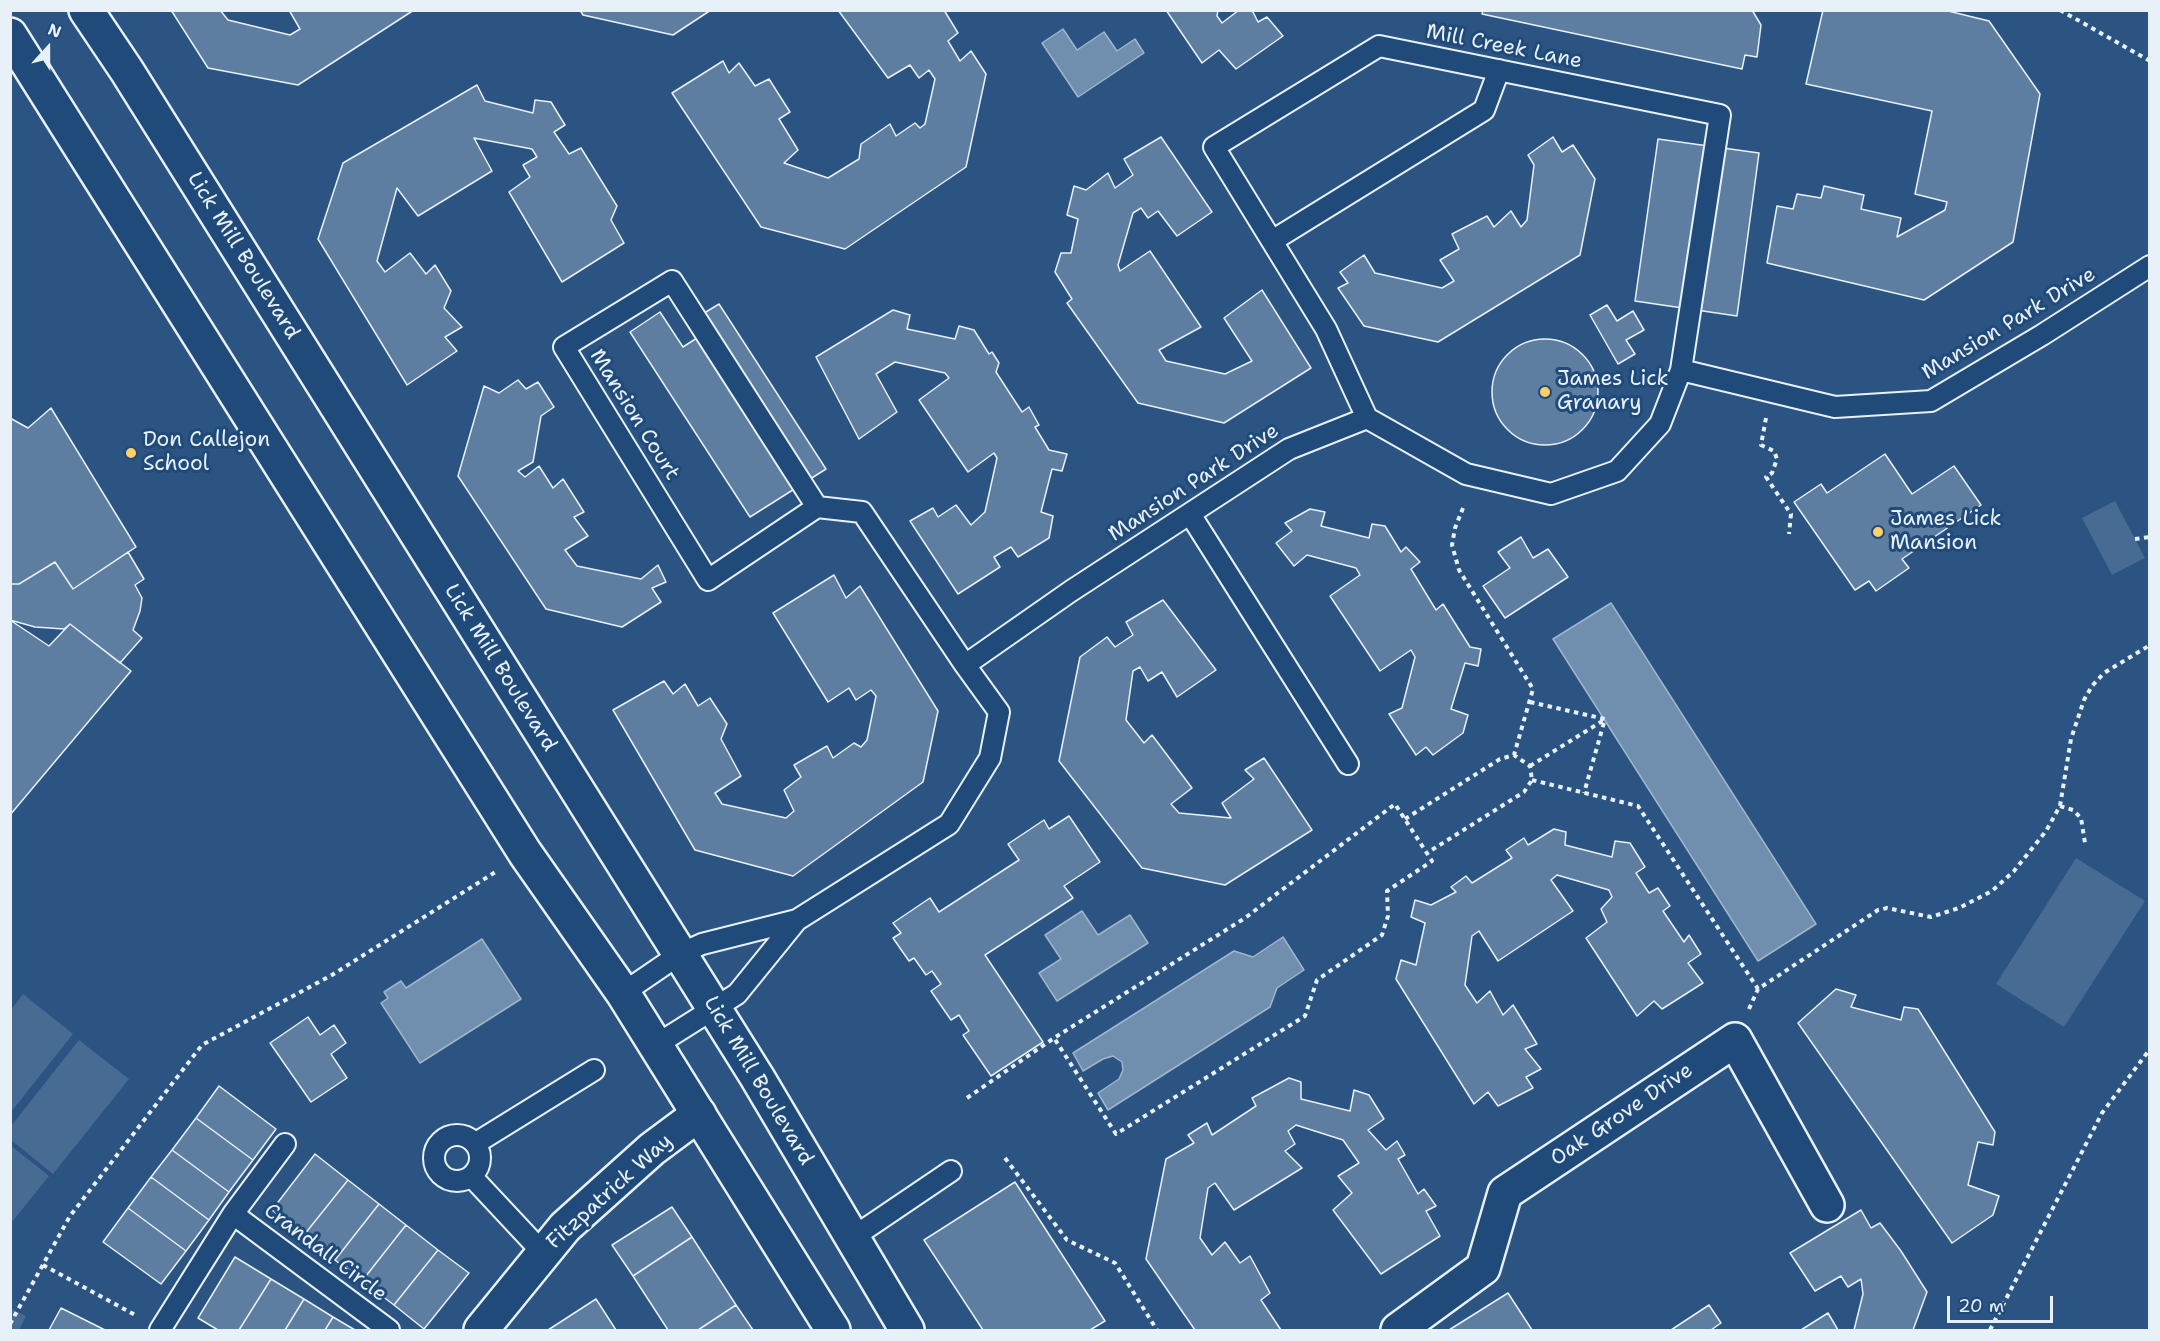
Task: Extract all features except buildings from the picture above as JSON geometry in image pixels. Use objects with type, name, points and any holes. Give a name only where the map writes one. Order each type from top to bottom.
[{"type":"main road","name":"Lick Mill Boulevard","points":[[86,10],[127,71],[714,1008],[907,1330]]},
{"type":"main road","points":[[10,35],[525,853],[656,1045],[833,1330]]},
{"type":"main road","points":[[1735,1040],[1827,1205]]},
{"type":"main road","name":"Oak Grove Drive","points":[[1398,1330],[1483,1268],[1505,1193],[1735,1040]]},
{"type":"main road","name":"Fitzpatrick Way","points":[[481,1330],[565,1227],[652,1149],[699,1114]]},
{"type":"lane","name":"Mill Creek Lane","points":[[1367,418],[1326,329],[1214,147],[1379,46],[1720,115],[1681,370]]},
{"type":"lane","points":[[1272,241],[1484,110],[1499,70]]},
{"type":"lane","name":"Mansion Park Drive","points":[[1681,370],[1835,407],[1931,400],[2042,335],[2150,266]]},
{"type":"lane","name":"Mansion Court","points":[[672,280],[817,507],[708,580],[564,347],[672,280]]},
{"type":"lane","points":[[1367,418],[1466,474],[1551,494],[1617,471],[1660,424],[1681,370]]},
{"type":"lane","name":"Mansion Park Drive","points":[[965,665],[1071,591],[1289,449],[1367,418]]},
{"type":"lane","points":[[622,993],[680,954],[702,944],[797,920],[949,824],[990,759],[999,712],[862,512],[817,507]]},
{"type":"lane","points":[[1190,514],[1348,764]]},
{"type":"lane","points":[[656,1045],[737,994],[797,920]]},
{"type":"lane","points":[[476,1143],[594,1070]]},
{"type":"lane","points":[[460,1134],[476,1143],[482,1161],[472,1177],[454,1182],[438,1173],[434,1155],[442,1139],[460,1134]]},
{"type":"lane","name":"Crandall Circle","points":[[161,1330],[233,1214],[285,1144]]},
{"type":"lane","points":[[852,1238],[951,1171]]},
{"type":"lane","points":[[472,1177],[543,1253]]},
{"type":"lane","name":"Crandall Circle","points":[[233,1214],[389,1330]]},
{"type":"path","points":[[2060,10],[2150,62]]},
{"type":"path","points":[[1767,416],[1761,445],[1774,451],[1777,459],[1772,473],[1766,477],[1791,514],[1789,534]]},
{"type":"path","points":[[1462,508],[1452,545],[1458,570],[1533,689],[1514,755]]},
{"type":"path","points":[[2135,539],[2150,537]]},
{"type":"path","points":[[1735,1040],[1758,989],[1878,910],[1887,908],[1931,916],[1959,908],[1992,891],[2014,871],[2046,831],[2060,806],[2071,739],[2084,700],[2092,686],[2104,673],[2150,645]]},
{"type":"path","points":[[1530,702],[1605,719]]},
{"type":"path","points":[[1530,766],[1605,719]]},
{"type":"path","points":[[1584,793],[1605,719]]},
{"type":"path","points":[[1427,853],[1524,792],[1532,780],[1530,766],[1514,755]]},
{"type":"path","points":[[1405,819],[1500,759],[1514,755]]},
{"type":"path","points":[[1532,780],[1638,806],[1758,989]]},
{"type":"path","points":[[967,1098],[1054,1038],[1245,918],[1395,804],[1432,861],[1387,891],[1388,916],[1382,935],[1317,980],[1305,1016],[1116,1134],[1054,1038]]},
{"type":"path","points":[[2060,806],[2073,810],[2080,818],[2085,843]]},
{"type":"path","points":[[10,1324],[70,1215],[202,1046],[332,975],[525,853]]},
{"type":"path","points":[[1990,1330],[2102,1113],[2150,1049]]},
{"type":"path","points":[[1005,1158],[1067,1240],[1115,1263],[1157,1330]]},
{"type":"path","points":[[43,1264],[161,1330]]},
{"type":"shaded area","points":[[1063,29],[1077,50],[1104,32],[1117,51],[1135,39],[1144,53],[1078,97],[1042,43]]},
{"type":"shaded area","points":[[2115,501],[2145,558],[2112,575],[2082,518]]},
{"type":"shaded area","points":[[1611,603],[1816,924],[1758,961],[1553,639]]},
{"type":"shaded area","points":[[2076,858],[2145,901],[2064,1027],[1996,984]]},
{"type":"shaded area","points":[[1082,911],[1098,935],[1130,915],[1148,943],[1057,1001],[1039,973],[1061,959],[1045,935]]},
{"type":"shaded area","points":[[1283,937],[1304,970],[1277,988],[1270,1007],[1108,1110],[1098,1093],[1119,1079],[1123,1070],[1122,1062],[1113,1056],[1083,1071],[1073,1053],[1234,951],[1253,957]]},
{"type":"shaded area","points":[[482,939],[521,999],[420,1063],[381,1003],[388,998],[384,992],[401,981],[406,988]]},
{"type":"shaded area","points":[[23,994],[73,1034],[11,1112],[11,1010]]},
{"type":"shaded area","points":[[79,1040],[129,1079],[53,1174],[11,1140],[11,1126]]},
{"type":"shaded area","points":[[10,1145],[49,1176],[12,1222],[10,1221]]},
{"type":"shaded area","points":[[10,1308],[26,1316],[19,1330],[11,1330]]},
{"type":"place","name":"James Lick Granary","points":[[1545,392]]},
{"type":"place","name":"Don Callejon School","points":[[131,453]]},
{"type":"place","name":"James Lick Mansion","points":[[1878,532]]}]
